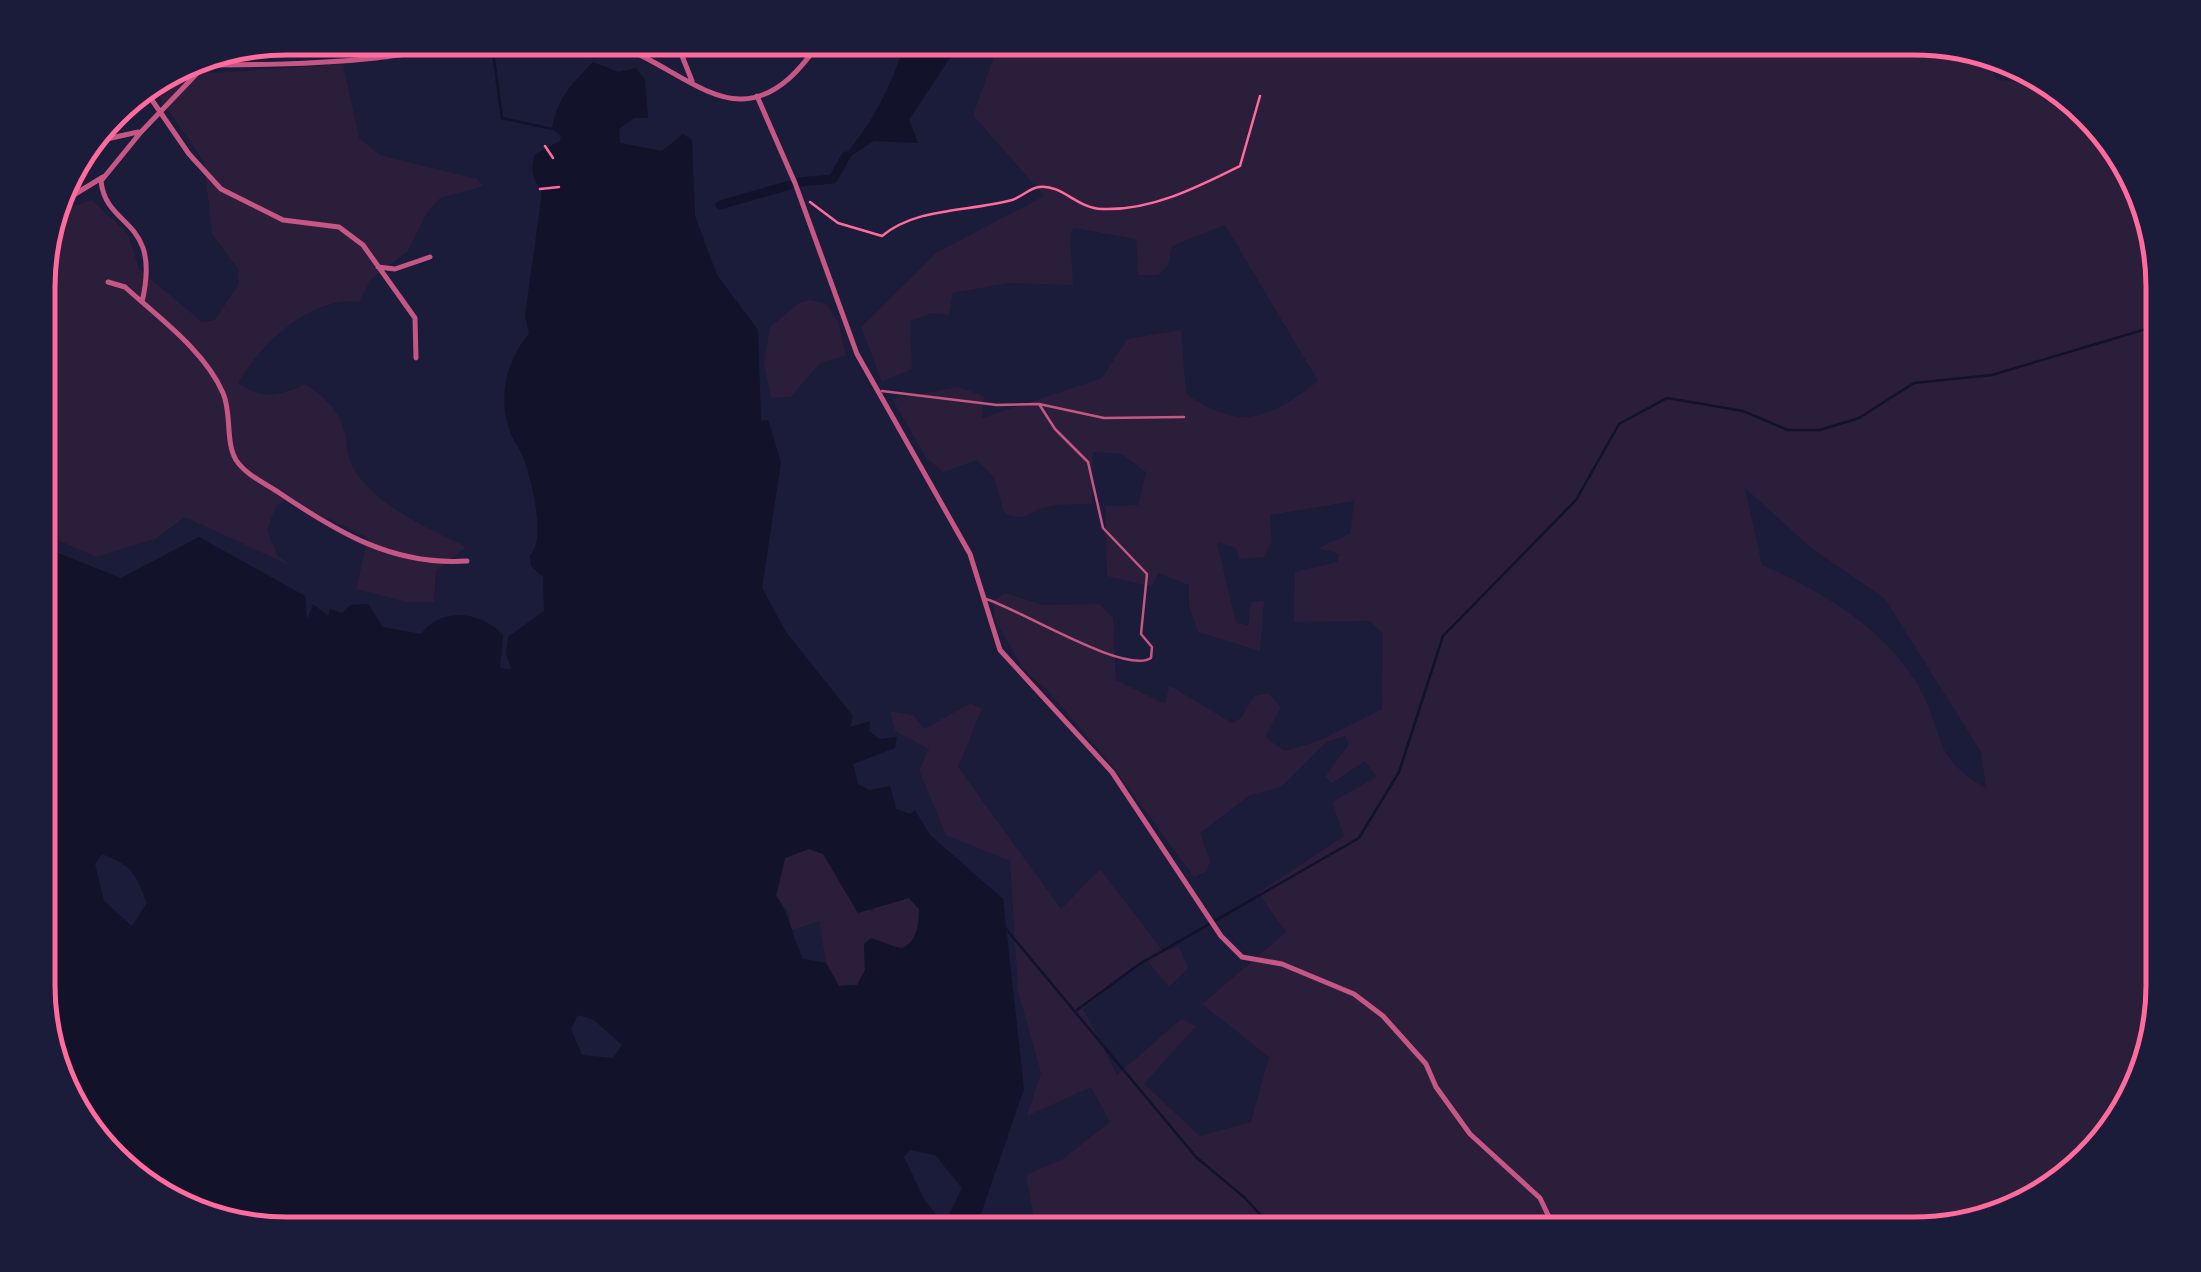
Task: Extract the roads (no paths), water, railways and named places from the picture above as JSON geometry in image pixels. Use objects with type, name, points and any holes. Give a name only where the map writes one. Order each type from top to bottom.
[{"type":"street","points":[[223,64],[396,55]]},
{"type":"street","points":[[644,55],[726,97],[758,96],[792,76],[810,55]]},
{"type":"street","points":[[682,55],[692,80]]},
{"type":"street","points":[[75,194],[105,175],[198,73]]},
{"type":"street","points":[[758,96],[800,196],[845,325],[876,390],[970,554],[1000,650],[1112,772],[1221,936],[1242,957],[1282,964],[1354,994],[1383,1016],[1426,1064],[1436,1087],[1470,1134],[1540,1198],[1549,1217]]},
{"type":"street","points":[[152,99],[190,154],[221,189],[283,220],[344,230],[363,245],[415,318],[416,358]]},
{"type":"street","points":[[110,138],[141,132]]},
{"type":"street","points":[[105,175],[101,186],[104,195],[136,231],[146,250],[142,302]]},
{"type":"street","points":[[378,268],[395,269],[430,256]]},
{"type":"street","points":[[108,282],[125,287],[142,302],[194,352],[220,387],[230,419],[232,451],[244,469],[329,527],[367,545],[407,558],[467,560]]},
{"type":"lane","points":[[876,390],[997,405],[1039,404],[1104,418],[1184,417]]},
{"type":"lane","points":[[986,599],[1110,654],[1141,662],[1152,658],[1152,648],[1141,634],[1147,574],[1102,528],[1088,462],[1055,429],[1039,404]]},
{"type":"waterway","points":[[493,55],[502,118],[552,129]]},
{"type":"waterway","points":[[799,182],[833,179],[846,156]]},
{"type":"waterway","points":[[720,205],[790,185]]},
{"type":"waterway","points":[[1077,1010],[1138,965],[1359,838],[1399,772],[1443,636],[1576,500],[1619,424],[1667,398],[1743,411],[1788,430],[1820,430],[1859,418],[1914,383],[1992,375],[2146,329]]},
{"type":"waterway","points":[[1006,929],[1196,1157],[1262,1217]]}]
